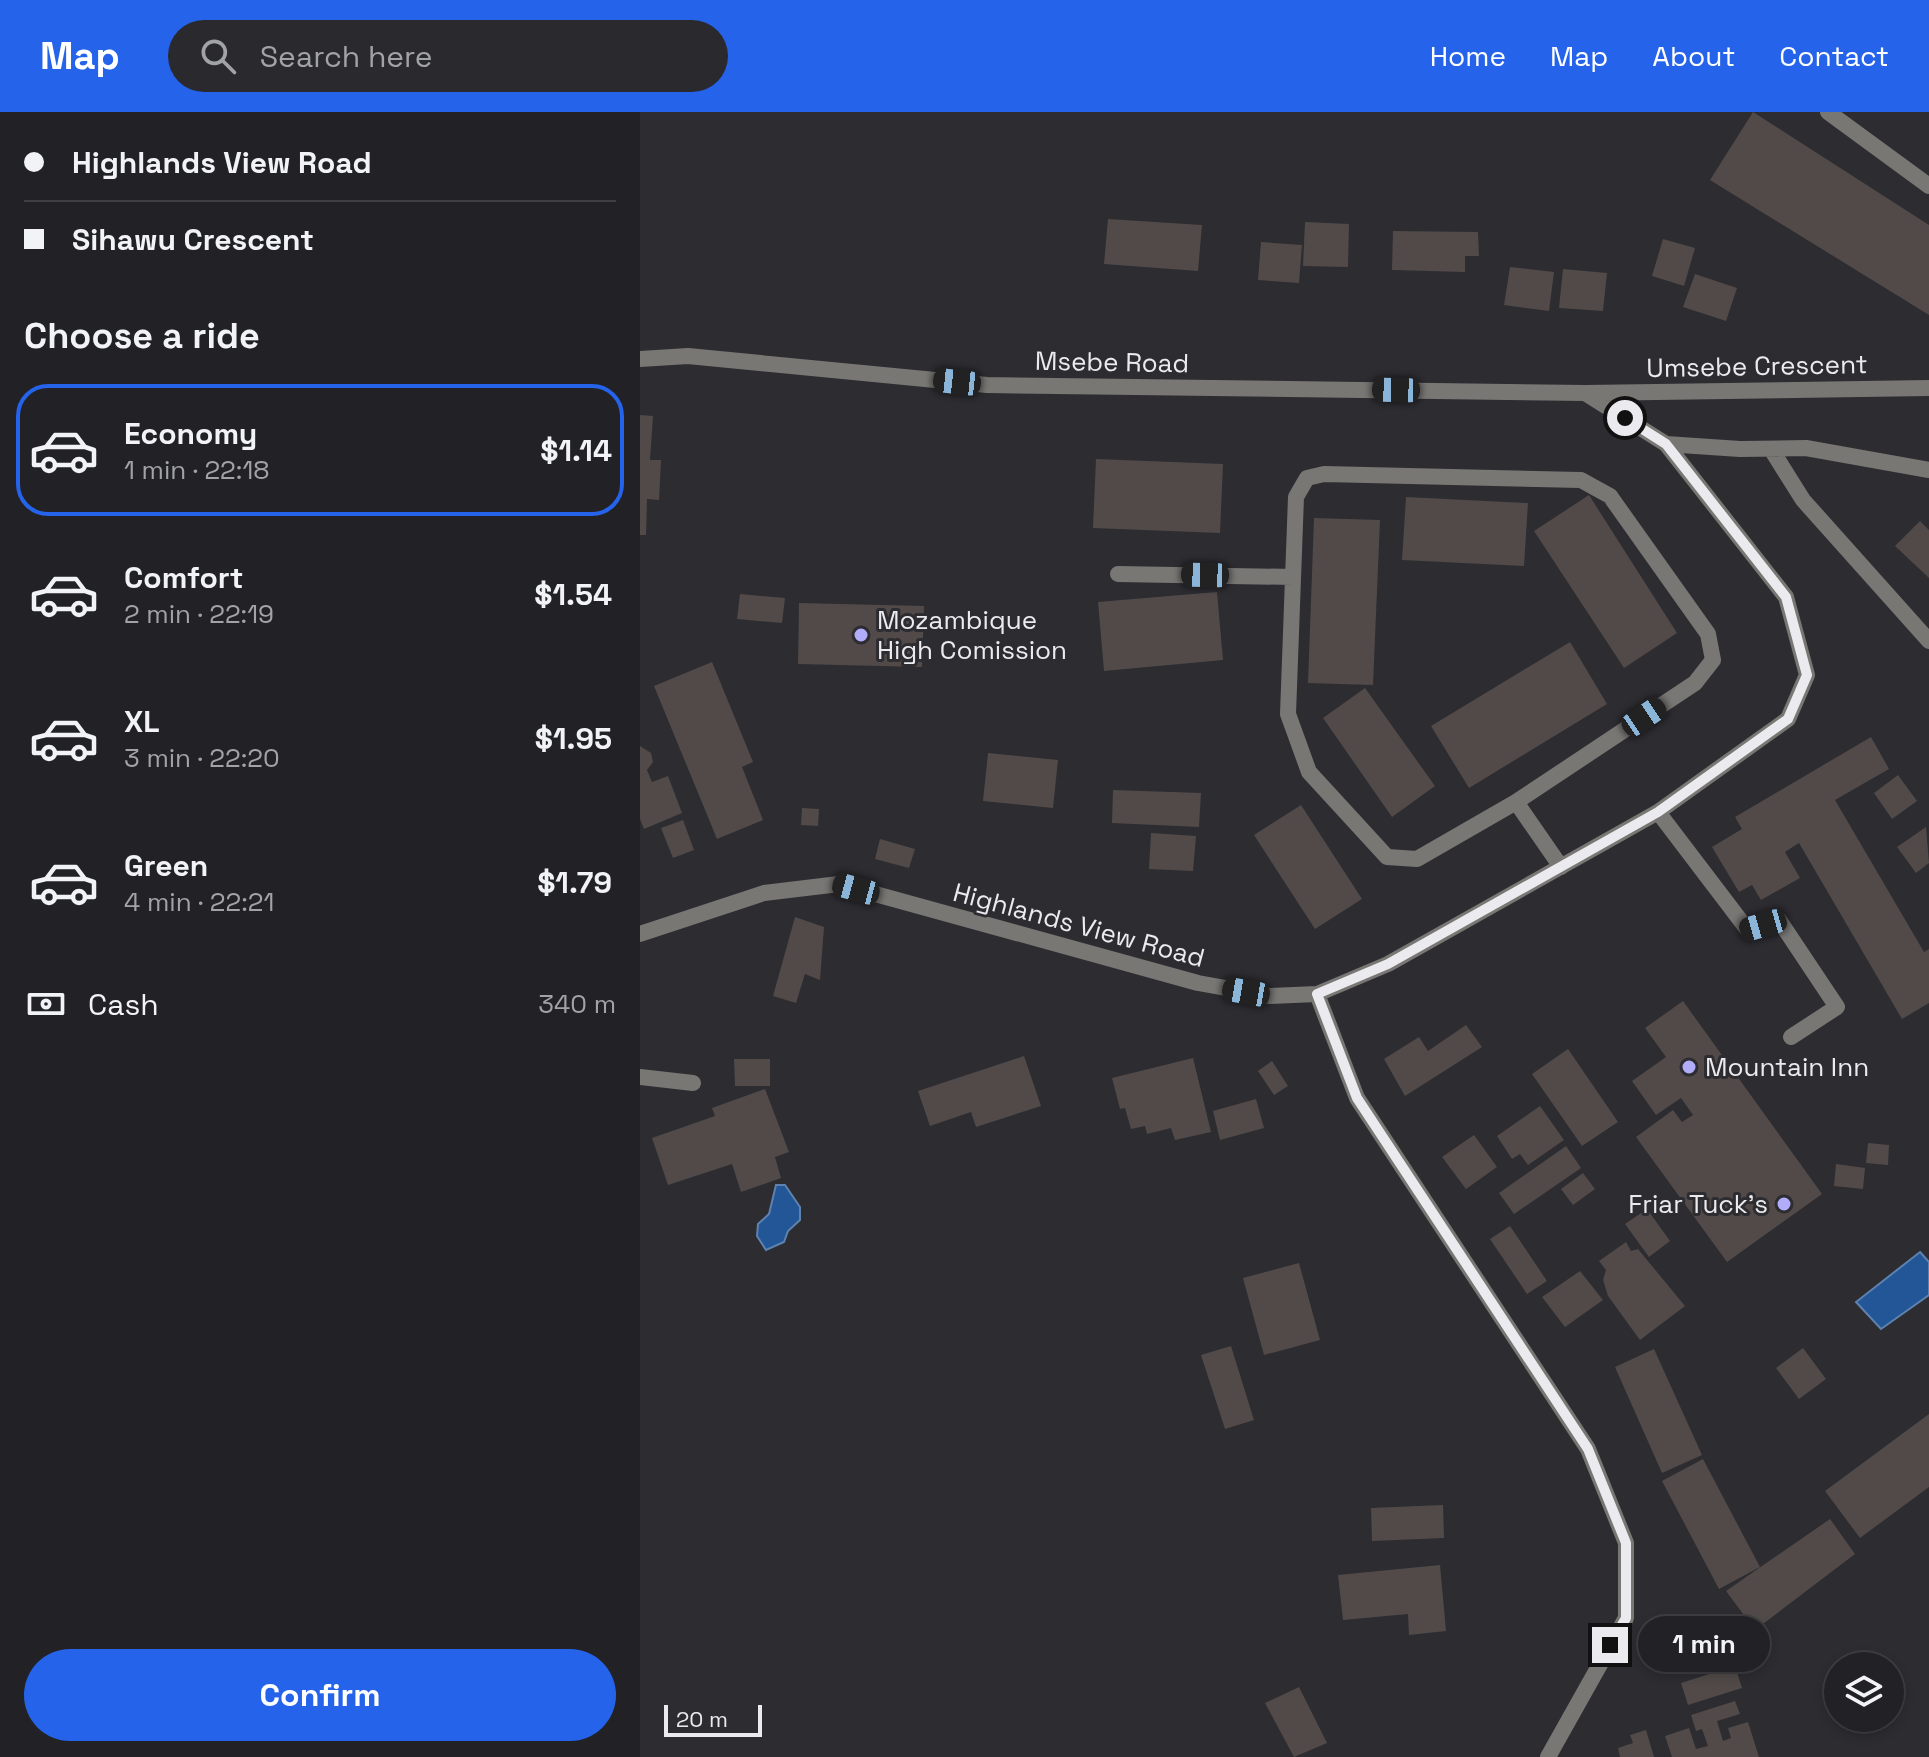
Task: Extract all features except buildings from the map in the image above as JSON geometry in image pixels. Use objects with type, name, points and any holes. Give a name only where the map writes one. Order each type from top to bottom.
[{"type":"street","points":[[1828,112],[1929,186]]},
{"type":"street","name":"Msebe Road","points":[[640,359],[688,356],[987,385],[1585,393]]},
{"type":"street","name":"Umsebe Crescent","points":[[1585,393],[1929,388]]},
{"type":"street","name":"Highlands View Road","points":[[640,934],[764,893],[839,884],[1198,983],[1270,996],[1317,994],[1388,964],[1658,812],[1788,719],[1807,675],[1786,597],[1666,444],[1585,393]]},
{"type":"street","points":[[1666,444],[1806,448],[1929,470]]},
{"type":"street","points":[[1771,449],[1803,500],[1929,641]]},
{"type":"street","points":[[1307,478],[1581,480],[1610,496],[1708,634],[1713,660],[1695,683],[1516,802],[1417,859],[1387,857],[1309,772],[1288,714],[1293,577],[1296,497],[1307,478]]},
{"type":"street","points":[[1118,574],[1293,577]]},
{"type":"street","points":[[1516,802],[1561,867]]},
{"type":"street","points":[[1658,812],[1747,929],[1779,920],[1837,1007],[1791,1037]]},
{"type":"street","points":[[1317,994],[1357,1098],[1588,1449],[1626,1543],[1626,1618],[1548,1757]]},
{"type":"street","points":[[640,1077],[693,1083]]},
{"type":"water","points":[[776,1185],[785,1185],[800,1207],[800,1220],[788,1231],[784,1242],[766,1250],[757,1236],[758,1224],[769,1214]]},
{"type":"water","points":[[1920,1252],[1929,1262],[1929,1295],[1881,1329],[1856,1302]]},
{"type":"place","name":"Mozambique High Comission","points":[[861,635]]},
{"type":"place","name":"Mountain Inn","points":[[1689,1067]]},
{"type":"place","name":"Friar Tuck's","points":[[1784,1204]]},
{"type":"route","points":[[1610,1645],[1626,1618],[1626,1543],[1588,1449],[1357,1098],[1317,994],[1388,964],[1658,812],[1788,719],[1807,675],[1786,597],[1666,444],[1625,418]]}]
